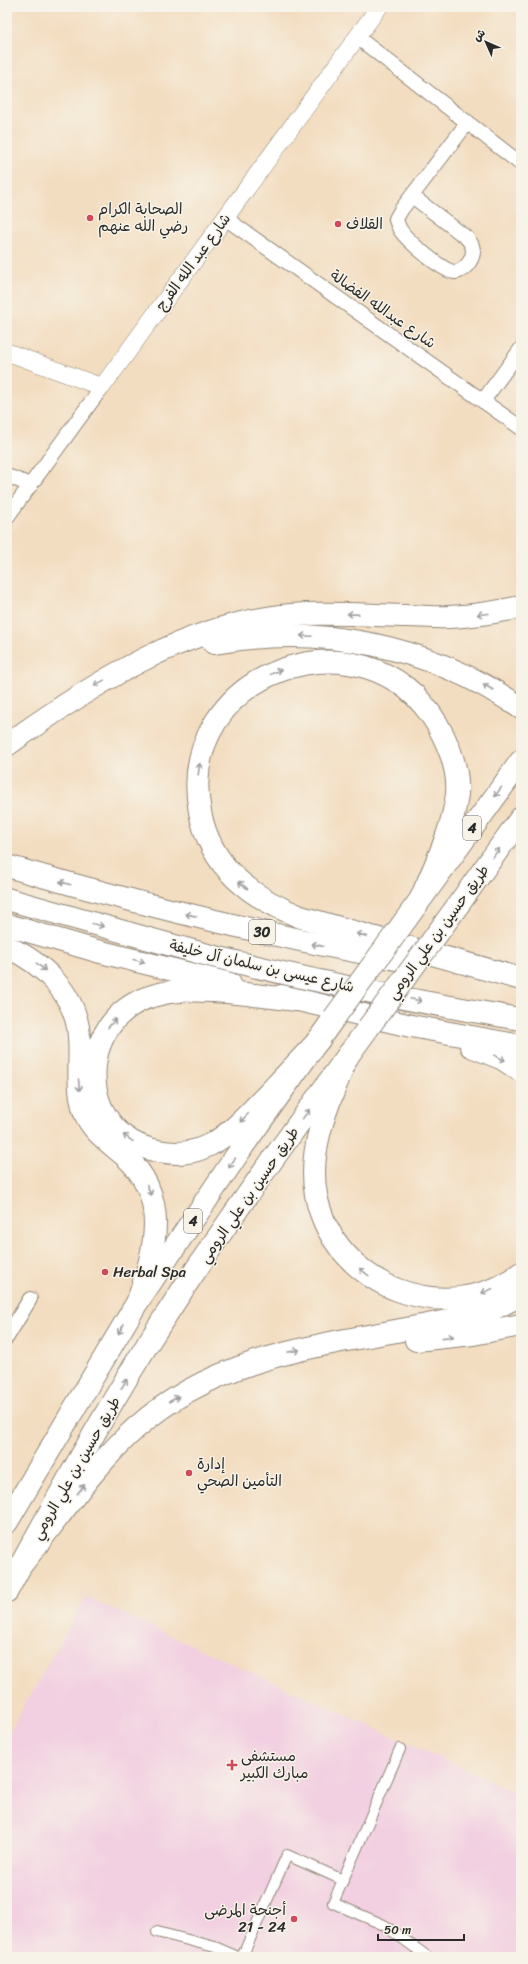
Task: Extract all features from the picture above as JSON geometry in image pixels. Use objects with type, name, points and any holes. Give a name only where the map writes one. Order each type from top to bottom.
[{"type":"highway","points":[[7,744],[73,698],[169,648],[213,630],[273,617],[335,613],[448,617],[493,613],[521,607]]},
{"type":"highway","points":[[134,665],[203,645],[253,637],[300,635],[324,637],[386,646],[426,658],[454,670],[492,690],[521,708]]},
{"type":"highway","points":[[422,896],[450,824],[455,806],[457,779],[452,758],[442,732],[429,712],[414,695],[395,680],[369,667],[328,661],[299,664],[270,674],[254,683],[228,705],[211,730],[205,743],[198,773],[197,788],[202,819],[212,848],[221,862],[242,885],[270,903],[301,917],[521,979]]},
{"type":"highway","name":"طريق حسين بن علي الرومي","points":[[7,1522],[74,1406],[138,1301],[243,1146],[422,896],[521,761]]},
{"type":"highway","name":"طريق حسين بن علي الرومي","points":[[7,1591],[88,1443],[153,1336],[220,1233],[521,818]]},
{"type":"highway","name":"30","points":[[7,866],[127,900],[316,945],[521,982]]},
{"type":"highway","name":"شارع عيسى بن سلمان آل خليفة","points":[[7,899],[208,955],[451,1008],[521,1019]]},
{"type":"highway","points":[[7,925],[97,951],[296,1000],[411,1026],[521,1046]]},
{"type":"highway","points":[[7,948],[24,955],[45,970],[64,995],[73,1013],[79,1036],[79,1090],[88,1118],[102,1136],[131,1162],[149,1188],[155,1213],[156,1236],[153,1254],[138,1301]]},
{"type":"highway","points":[[296,1000],[235,994],[176,992],[151,996],[135,1004],[120,1014],[109,1027],[97,1050],[94,1064],[95,1080],[97,1096],[104,1112],[120,1132],[146,1148],[163,1152],[178,1153],[204,1148],[221,1139],[237,1125],[319,1040]]},
{"type":"highway","points":[[411,1026],[487,1052],[503,1059],[521,1071]]},
{"type":"highway","points":[[348,1055],[329,1101],[322,1125],[316,1148],[315,1173],[316,1195],[323,1219],[334,1240],[342,1251],[361,1270],[384,1285],[400,1292],[430,1299],[462,1298],[478,1295],[521,1273]]},
{"type":"highway","points":[[22,1564],[98,1468],[136,1428],[169,1402],[203,1382],[245,1364],[287,1352],[450,1321],[474,1315],[516,1297]]},
{"type":"highway","points":[[339,1342],[447,1338],[521,1325]]},
{"type":"highway","points":[[7,1492],[74,1406]]},
{"type":"street","name":"شارع عبد الله الفرج","points":[[7,517],[379,7]]},
{"type":"street","points":[[357,37],[521,164]]},
{"type":"street","points":[[412,196],[467,238],[472,246],[473,253],[470,262],[464,268],[456,272],[447,270],[411,243],[399,229],[396,219],[412,196],[468,122]]},
{"type":"street","name":"شارع عبدالله الفضالة","points":[[225,218],[521,428]]},
{"type":"street","points":[[483,401],[521,349]]},
{"type":"street","points":[[7,352],[102,387]]},
{"type":"street","points":[[7,476],[31,484]]},
{"type":"street","points":[[7,1337],[30,1299]]},
{"type":"street","points":[[400,1749],[333,1903],[384,1925],[428,1957]]},
{"type":"street","points":[[242,1957],[287,1855],[343,1880]]},
{"type":"street","points":[[157,1932],[215,1947],[238,1957]]},
{"type":"street","points":[[211,1957],[215,1947]]},
{"type":"shaded area","name":"مستشفى مبارك الكبير","points":[[86,1597],[521,1795],[521,1957],[7,1957],[7,1736]]},
{"type":"place","name":"الصحابة الكرام رضي الله عنهم","points":[[90,218]]},
{"type":"place","name":"القلاف","points":[[338,224]]},
{"type":"place","name":"Herbal Spa","points":[[105,1272]]},
{"type":"place","name":"إدارة التأمين الصحي","points":[[189,1473]]},
{"type":"place","name":"مستشفى مبارك الكبير","points":[[232,1765]]},
{"type":"place","name":"أجنحة المرضى 21 - 24","points":[[294,1919]]}]
